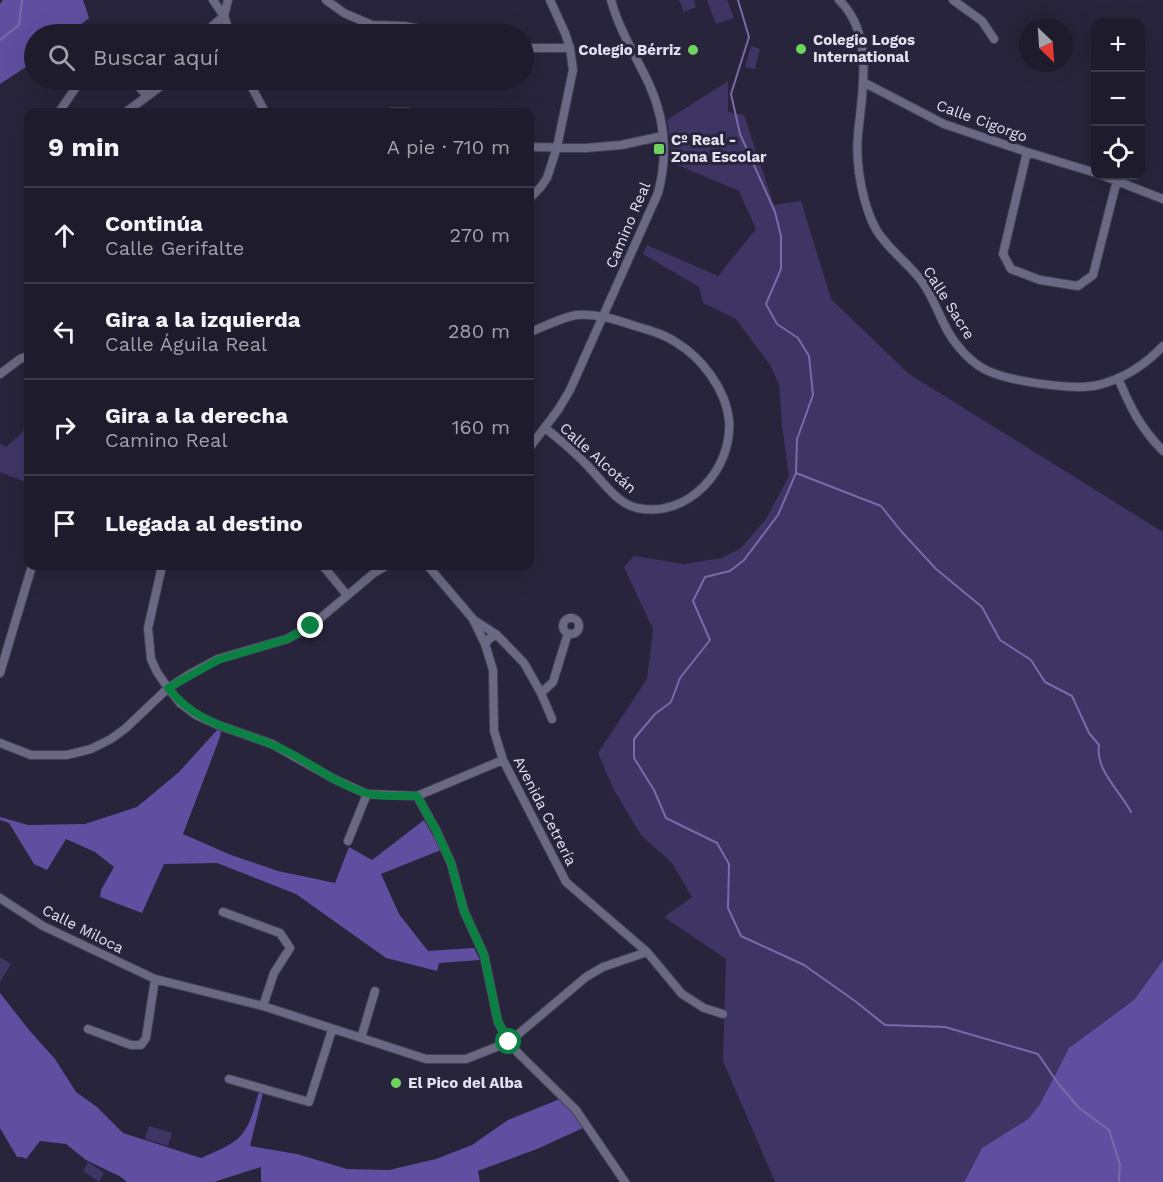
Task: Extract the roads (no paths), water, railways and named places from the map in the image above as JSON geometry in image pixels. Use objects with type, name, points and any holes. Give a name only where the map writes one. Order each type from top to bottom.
[{"type":"street","points":[[213,0],[227,24]]},
{"type":"street","points":[[215,24],[224,16],[228,0]]},
{"type":"street","points":[[326,0],[344,13],[368,24]]},
{"type":"street","points":[[534,194],[547,178],[573,70],[570,48],[550,0]]},
{"type":"street","name":"Camino Real","points":[[534,442],[570,390],[658,193],[664,164],[659,112],[652,91],[620,28],[611,0]]},
{"type":"street","name":"Calle Sacre","points":[[839,0],[855,23],[861,45],[864,67],[862,113],[858,136],[859,174],[871,219],[882,238],[922,281],[957,346],[985,369],[1011,378],[1076,388],[1097,385],[1118,378],[1152,358],[1163,346]]},
{"type":"street","points":[[953,0],[982,21],[994,39]]},
{"type":"street","points":[[534,48],[570,48]]},
{"type":"street","name":"Calle Cigorgo","points":[[863,82],[944,124],[1091,172]]},
{"type":"street","points":[[62,108],[74,90]]},
{"type":"street","points":[[142,90],[147,96]]},
{"type":"street","points":[[131,108],[155,90]]},
{"type":"street","points":[[253,90],[263,108]]},
{"type":"street","points":[[534,147],[621,145],[663,136]]},
{"type":"street","points":[[1027,152],[1003,254],[1011,269],[1040,280],[1078,286],[1093,275],[1117,180],[1163,199]]},
{"type":"street","name":"Calle Alcotán","points":[[534,331],[577,315],[604,316],[658,333],[691,353],[711,376],[720,391],[729,421],[722,462],[711,480],[693,498],[656,510],[636,508],[621,500],[584,462],[545,428]]},
{"type":"street","points":[[0,374],[24,358]]},
{"type":"street","points":[[1118,378],[1144,431],[1163,451]]},
{"type":"street","points":[[0,673],[31,570]]},
{"type":"street","points":[[161,570],[148,628],[151,659],[157,672],[180,703],[196,715],[272,744],[334,779],[367,794],[417,796],[503,760]]},
{"type":"street","points":[[326,570],[347,595]]},
{"type":"street","points":[[0,743],[31,755],[67,755],[91,749],[126,728],[168,688],[218,660],[287,639],[311,626],[381,570]]},
{"type":"street","name":"Avenida Cetrería","points":[[431,570],[473,619],[485,644],[493,670],[494,731],[503,760],[566,882],[646,952],[682,994],[704,1008],[723,1014]]},
{"type":"street","points":[[473,619],[497,635],[524,663],[552,719]]},
{"type":"street","points":[[541,693],[553,682],[568,633]]},
{"type":"street","points":[[485,644],[497,635]]},
{"type":"street","points":[[348,841],[367,794]]},
{"type":"street","points":[[417,796],[451,863],[464,911],[484,955],[498,1022],[509,1042],[576,1110],[625,1182]]},
{"type":"street","name":"Calle Miloca","points":[[0,898],[43,926],[155,979],[263,1006],[426,1059],[466,1059],[509,1042],[586,977],[646,952]]},
{"type":"street","points":[[223,912],[280,933],[290,948],[274,973],[263,1006]]},
{"type":"street","points":[[88,1029],[131,1046],[141,1045],[146,1038],[155,979]]},
{"type":"street","points":[[361,1038],[375,991]]},
{"type":"street","points":[[229,1079],[309,1102],[332,1030]]},
{"type":"waterway","points":[[0,40],[19,25],[22,0]]},
{"type":"waterway","points":[[738,0],[749,37],[731,94],[740,134],[775,212],[781,236],[781,269],[766,304],[777,324],[798,338],[809,356],[813,395],[797,439],[796,473],[778,515],[744,560],[730,571],[705,577],[693,601],[710,640],[680,678],[671,702],[655,714],[634,739],[634,758],[654,790],[666,818],[717,843],[729,864],[728,908],[741,936],[804,965],[885,1025],[945,1027],[1038,1054],[1079,1108],[1109,1130],[1120,1164],[1119,1182]]},
{"type":"waterway","points":[[796,473],[881,506],[936,569],[982,607],[1000,640],[1031,660],[1045,682],[1072,696],[1089,733],[1099,745],[1104,772],[1131,812]]},
{"type":"place","name":"Colegio Logos International","points":[[801,49]]},
{"type":"place","name":"Colegio Bérriz","points":[[693,50]]},
{"type":"place","name":"Cº Real - Zona Escolar","points":[[659,149]]},
{"type":"place","name":"El Pico del Alba","points":[[396,1083]]}]
